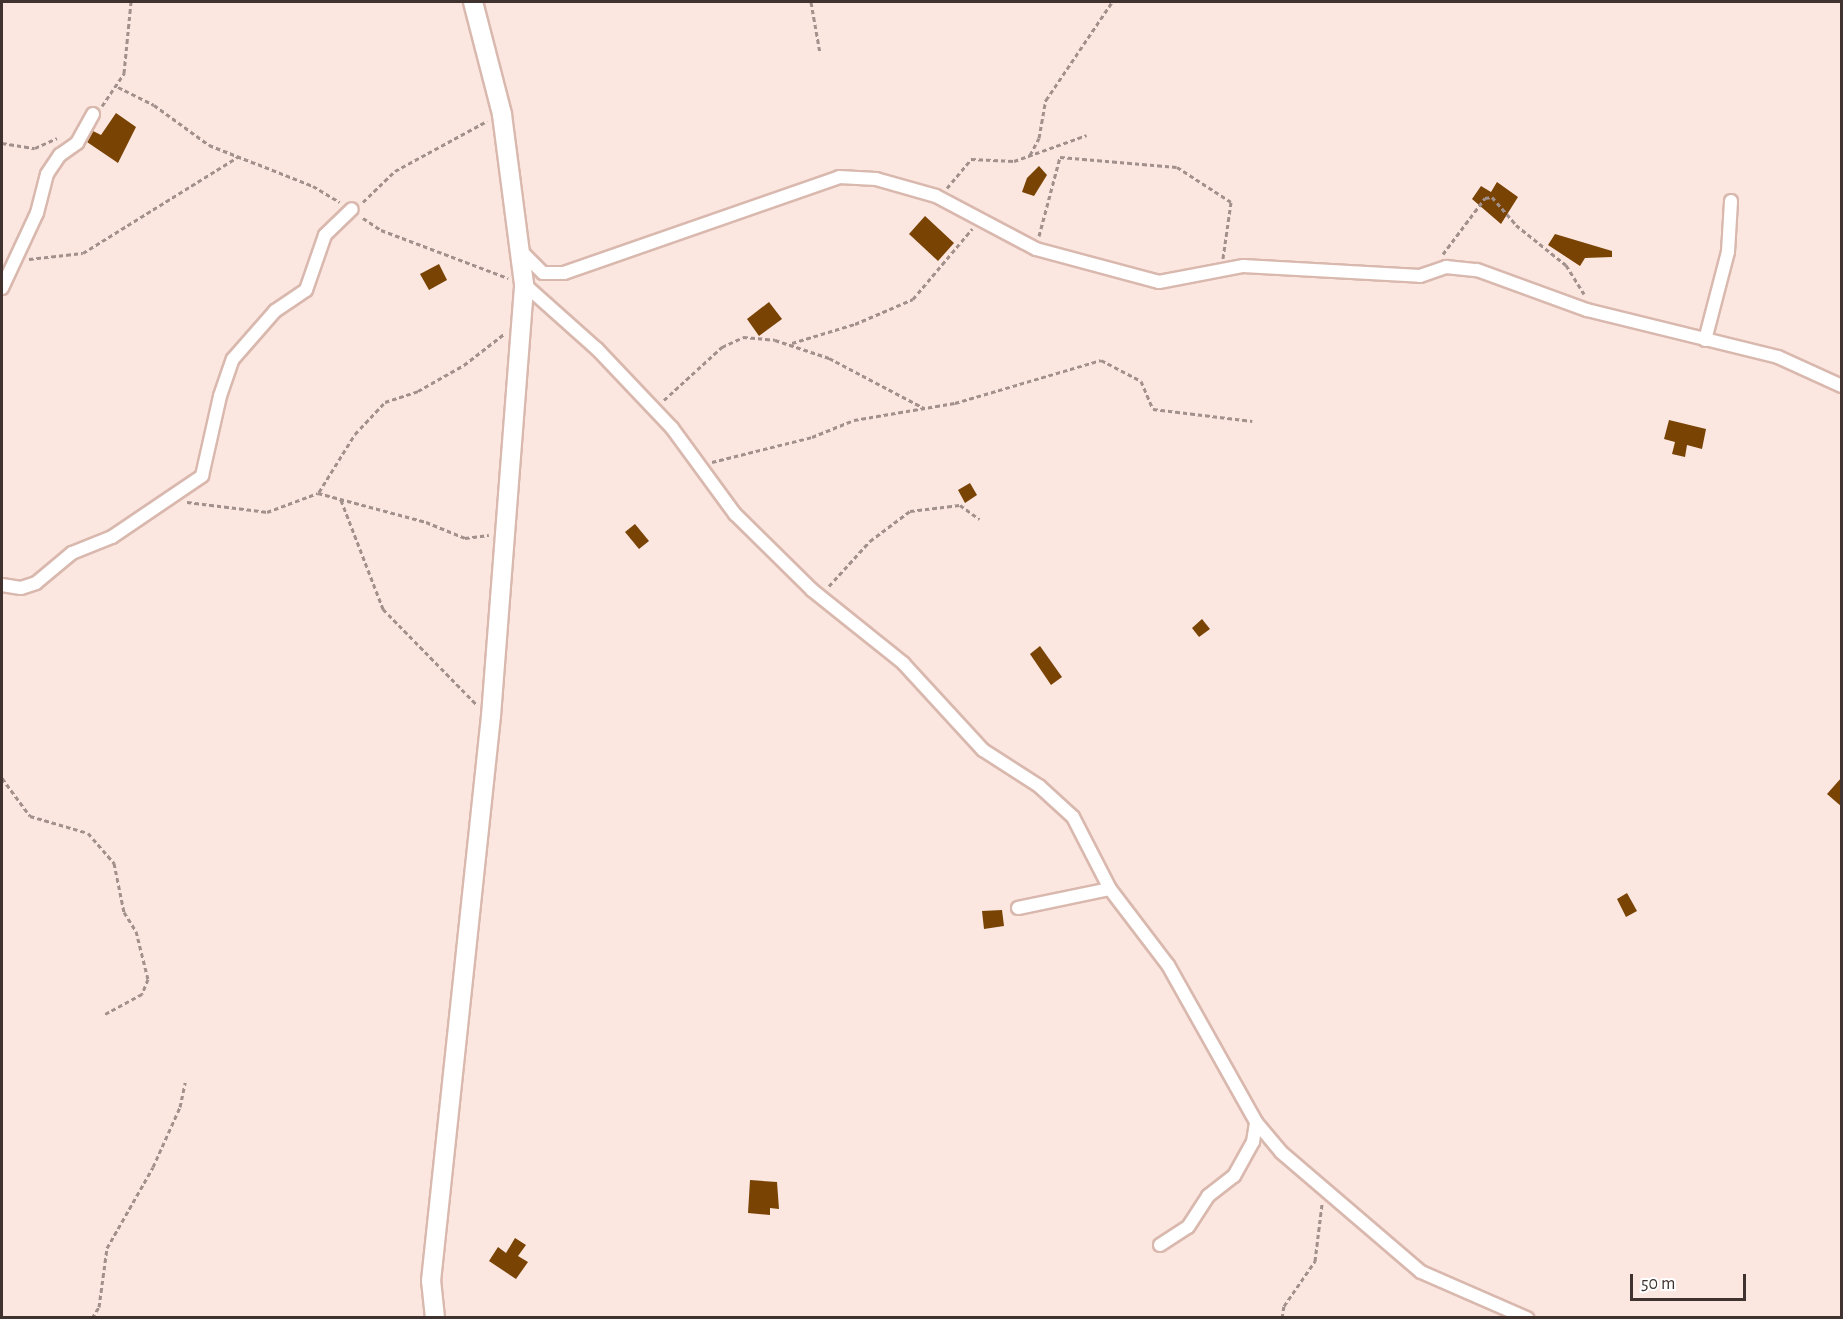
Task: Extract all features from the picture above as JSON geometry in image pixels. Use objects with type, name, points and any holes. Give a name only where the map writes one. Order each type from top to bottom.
[{"type":"street","points":[[435,1317],[431,1281],[491,716],[523,321],[524,284],[521,251],[502,114],[473,2]]},
{"type":"street","points":[[3,284],[17,259],[37,213],[47,174],[60,155],[78,143],[93,114]]},
{"type":"street","points":[[521,251],[543,273],[564,273],[839,177],[898,183],[936,196],[1036,249],[1159,282],[1221,269],[1290,266],[1420,276],[1446,267],[1477,270],[1587,310],[1789,361],[1842,386]]},
{"type":"street","points":[[1705,340],[1728,252],[1731,201]]},
{"type":"street","points":[[2,585],[21,588],[36,583],[72,552],[104,542],[205,471],[220,396],[233,359],[276,312],[306,290],[325,235],[354,211]]},
{"type":"street","points":[[524,284],[597,349],[702,466],[735,514],[820,597],[903,663],[983,750],[1040,786],[1073,817],[1110,889],[1137,918],[1198,1012],[1256,1122],[1318,1185],[1421,1272],[1527,1317]]},
{"type":"street","points":[[1018,909],[1110,889]]},
{"type":"street","points":[[1160,1245],[1188,1227],[1208,1196],[1234,1176],[1253,1142],[1256,1122]]},
{"type":"path","points":[[93,114],[118,87],[130,47],[131,2]]},
{"type":"path","points":[[811,2],[820,53]]},
{"type":"path","points":[[1030,155],[1039,138],[1046,100],[1112,2]]},
{"type":"path","points":[[118,87],[154,105],[209,145],[313,186],[381,230],[524,284]]},
{"type":"path","points":[[354,211],[395,171],[502,114]]},
{"type":"path","points":[[936,196],[972,159],[1004,162],[1087,135]]},
{"type":"path","points":[[2,143],[35,148],[61,136]]},
{"type":"path","points":[[17,259],[83,253],[238,157]]},
{"type":"path","points":[[1036,249],[1060,158],[1177,167],[1231,202],[1221,269]]},
{"type":"path","points":[[1420,276],[1485,198],[1492,197],[1516,225],[1566,265],[1582,288],[1587,310]]},
{"type":"path","points":[[790,344],[855,324],[913,299],[981,218]]},
{"type":"path","points":[[318,493],[355,434],[385,402],[418,391],[464,365],[523,321]]},
{"type":"path","points":[[647,404],[670,397],[734,339],[790,344],[829,358],[924,408]]},
{"type":"path","points":[[702,466],[812,437],[854,420],[924,408],[1101,360],[1142,381],[1153,409],[1252,421]]},
{"type":"path","points":[[167,499],[267,512],[318,493],[426,522],[465,538],[507,530]]},
{"type":"path","points":[[341,500],[383,609],[491,716]]},
{"type":"path","points":[[820,597],[851,560],[910,511],[960,505],[979,519]]},
{"type":"path","points":[[2,778],[30,816],[88,833],[114,863],[124,912],[136,932],[148,979],[142,994],[105,1014]]},
{"type":"path","points":[[92,1317],[99,1307],[107,1248],[153,1167],[180,1107],[185,1083]]},
{"type":"path","points":[[1282,1317],[1284,1306],[1316,1261],[1324,1216],[1318,1185]]},
{"type":"building","points":[[116,113],[136,127],[118,163],[87,142],[93,131],[101,135]]},
{"type":"building","points":[[1039,166],[1047,175],[1034,196],[1022,192],[1027,178]]},
{"type":"building","points":[[1497,182],[1518,197],[1501,224],[1472,199],[1481,186],[1491,192]]},
{"type":"building","points":[[925,216],[954,243],[938,261],[909,234]]},
{"type":"building","points":[[1555,234],[1612,251],[1612,257],[1585,258],[1580,266],[1548,245]]},
{"type":"building","points":[[439,264],[447,280],[429,290],[420,274]]},
{"type":"building","points":[[769,302],[782,319],[759,336],[747,319]]},
{"type":"building","points":[[1669,420],[1706,429],[1702,449],[1687,445],[1685,457],[1672,454],[1675,442],[1664,439]]},
{"type":"building","points":[[970,483],[977,495],[965,503],[958,490]]},
{"type":"building","points":[[635,524],[649,541],[639,549],[625,532]]},
{"type":"building","points":[[1202,619],[1210,629],[1199,637],[1192,628]]},
{"type":"building","points":[[1040,646],[1062,677],[1051,685],[1030,654]]},
{"type":"building","points":[[1842,777],[1842,807],[1827,794]]},
{"type":"building","points":[[1627,893],[1637,911],[1626,917],[1617,899]]},
{"type":"building","points":[[1002,910],[1004,926],[984,929],[982,911]]},
{"type":"building","points":[[750,1180],[777,1182],[779,1209],[770,1208],[770,1215],[748,1213]]},
{"type":"building","points":[[515,1238],[526,1245],[518,1256],[528,1262],[516,1279],[489,1261],[498,1247],[506,1253]]}]
